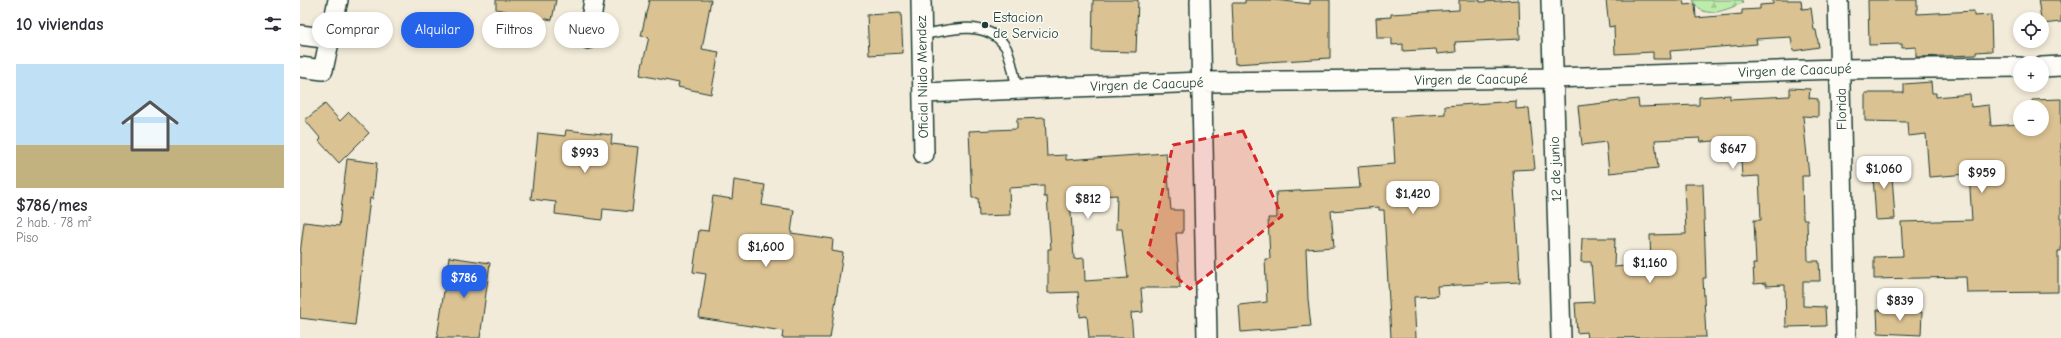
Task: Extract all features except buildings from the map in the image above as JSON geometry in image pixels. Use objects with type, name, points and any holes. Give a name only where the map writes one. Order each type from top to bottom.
[{"type":"street","points":[[336,12],[338,0]]},
{"type":"street","points":[[592,12],[594,0]]},
{"type":"street","name":"Oficial Nildo Mendez","points":[[921,0],[924,154]]},
{"type":"street","points":[[1200,0],[1207,338]]},
{"type":"street","name":"12 de junio","points":[[1551,0],[1552,78],[1561,338]]},
{"type":"street","name":"Florida","points":[[1838,0],[1846,338]]},
{"type":"street","points":[[300,35],[312,37]]},
{"type":"street","points":[[300,67],[323,70],[329,48]]},
{"type":"street","points":[[2049,67],[2061,66]]},
{"type":"street","name":"Virgen de Caacupé","points":[[923,93],[1017,88],[1202,82],[1552,78],[1840,69],[2013,67]]},
{"type":"lane","points":[[922,35],[960,27],[994,33],[1006,47],[1017,88]]},
{"type":"highlighted area","points":[[1243,131],[1282,216],[1190,289],[1148,253],[1173,145]]},
{"type":"green space","points":[[1693,0],[1742,0],[1743,3],[1723,10],[1709,12],[1702,11],[1697,7]]},
{"type":"place","name":"Estacion de Servicio","points":[[985,25]]}]
